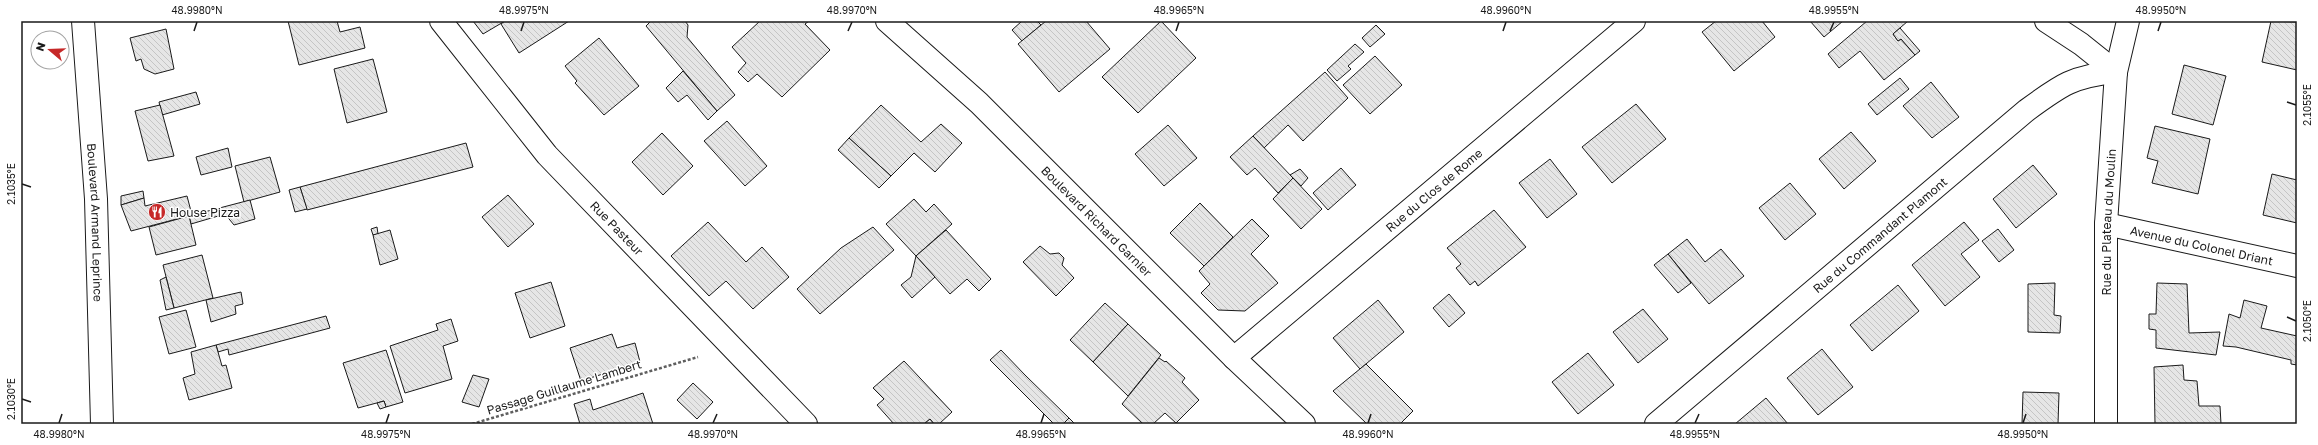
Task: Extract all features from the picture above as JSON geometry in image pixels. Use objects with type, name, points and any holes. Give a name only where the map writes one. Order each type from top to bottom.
[{"type":"street","name":"Boulevard Armand Leprince","points":[[83,21],[96,199],[102,424]]},
{"type":"street","name":"Rue Pasteur","points":[[441,21],[547,155],[806,424]]},
{"type":"street","name":"Boulevard Richard Garnier","points":[[887,21],[979,103],[1234,358],[1304,424]]},
{"type":"street","name":"Rue du Clos de Rome","points":[[1234,358],[1634,21]]},
{"type":"street","points":[[2046,21],[2081,44],[2116,72]]},
{"type":"street","name":"Rue du Plateau du Moulin","points":[[2106,424],[2106,224],[2116,72],[2128,21]]},
{"type":"street","name":"Rue du Commandant Plamont","points":[[1656,424],[2027,110],[2062,84],[2090,74],[2116,72]]},
{"type":"street","name":"Avenue du Colonel Driant","points":[[2106,224],[2297,266]]},
{"type":"path","name":"Passage Guillaume Lambert","points":[[472,424],[661,367]]},
{"type":"building","points":[[288,21],[337,21],[340,32],[360,27],[365,48],[299,65]]},
{"type":"building","points":[[473,21],[505,21],[483,34]]},
{"type":"building","points":[[505,21],[569,21],[519,53],[501,24]]},
{"type":"building","points":[[651,21],[685,21],[688,25],[687,37],[735,95],[717,111],[646,26]]},
{"type":"building","points":[[760,21],[809,21],[805,24],[830,50],[782,97],[757,74],[748,82],[738,72],[746,63],[732,47]]},
{"type":"building","points":[[1022,21],[1037,21],[1041,25],[1022,41],[1012,30]]},
{"type":"building","points":[[1046,21],[1086,21],[1110,49],[1059,92],[1018,44]]},
{"type":"building","points":[[1161,21],[1196,58],[1138,113],[1102,77]]},
{"type":"building","points":[[1716,21],[1762,21],[1775,37],[1734,71],[1702,32]]},
{"type":"building","points":[[1810,21],[1843,21],[1824,37]]},
{"type":"building","points":[[1867,21],[1908,21],[1893,34],[1898,41],[1901,39],[1915,55],[1884,80],[1860,51],[1839,68],[1828,54]]},
{"type":"building","points":[[2271,21],[2297,22],[2297,70],[2262,62]]},
{"type":"building","points":[[1376,25],[1385,34],[1370,47],[1362,38]]},
{"type":"building","points":[[1900,28],[1920,51],[1915,55],[1901,39],[1898,41],[1893,34]]},
{"type":"building","points":[[166,29],[174,69],[155,74],[144,69],[141,59],[136,61],[130,38]]},
{"type":"building","points":[[599,38],[639,86],[604,115],[575,83],[577,81],[565,66]]},
{"type":"building","points":[[1355,44],[1364,52],[1348,66],[1351,69],[1337,81],[1327,70]]},
{"type":"building","points":[[1375,56],[1402,85],[1370,114],[1343,85]]},
{"type":"building","points":[[373,59],[387,112],[347,123],[334,69]]},
{"type":"building","points":[[2184,65],[2226,76],[2213,125],[2172,114]]},
{"type":"building","points":[[683,71],[717,111],[708,120],[687,95],[678,102],[666,88]]},
{"type":"building","points":[[1325,72],[1348,98],[1303,141],[1288,125],[1264,148],[1253,136]]},
{"type":"building","points":[[1900,78],[1909,89],[1877,115],[1868,104]]},
{"type":"building","points":[[1931,82],[1959,117],[1932,138],[1903,106]]},
{"type":"building","points":[[196,92],[200,104],[162,115],[159,102]]},
{"type":"building","points":[[1636,104],[1666,139],[1612,183],[1582,147]]},
{"type":"building","points":[[160,105],[174,156],[148,161],[135,111]]},
{"type":"building","points":[[881,105],[921,142],[941,124],[962,143],[935,172],[914,153],[891,176],[849,138]]},
{"type":"building","points":[[727,121],[767,166],[745,186],[704,141]]},
{"type":"building","points":[[1168,125],[1197,158],[1164,186],[1135,154]]},
{"type":"building","points":[[2155,126],[2210,139],[2198,194],[2152,183],[2158,161],[2147,158]]},
{"type":"building","points":[[1851,132],[1876,161],[1844,189],[1819,159]]},
{"type":"building","points":[[662,133],[693,166],[663,195],[632,162]]},
{"type":"building","points":[[1253,136],[1293,178],[1278,193],[1255,168],[1247,175],[1230,157]]},
{"type":"building","points":[[849,138],[891,176],[879,188],[838,150]]},
{"type":"building","points":[[466,143],[473,167],[307,210],[300,187]]},
{"type":"building","points":[[228,148],[232,167],[201,175],[196,157]]},
{"type":"building","points":[[270,157],[280,192],[244,202],[235,166]]},
{"type":"building","points":[[1550,159],[1577,194],[1547,218],[1519,183]]},
{"type":"building","points":[[2033,165],[2057,194],[2016,228],[1993,199]]},
{"type":"building","points":[[1341,168],[1356,185],[1328,210],[1313,193]]},
{"type":"building","points":[[1300,169],[1308,178],[1301,186],[1290,175]]},
{"type":"building","points":[[2272,174],[2297,180],[2297,223],[2263,215]]},
{"type":"building","points":[[1293,178],[1322,209],[1301,229],[1273,199]]},
{"type":"building","points":[[1790,183],[1816,214],[1785,240],[1759,208]]},
{"type":"building","points":[[300,187],[307,209],[295,212],[289,190]]},
{"type":"building","points":[[143,191],[144,198],[121,205],[121,196]]},
{"type":"building","points":[[508,195],[534,224],[508,247],[482,217]]},
{"type":"building","name":"House Pizza","points":[[187,196],[192,215],[131,231],[121,205],[144,198],[145,206]]},
{"type":"building","points":[[914,199],[926,212],[934,204],[952,224],[916,256],[886,224]]},
{"type":"building","points":[[250,200],[255,219],[234,225],[225,214],[191,224],[189,216]]},
{"type":"building","points":[[1200,203],[1233,237],[1204,266],[1170,233]]},
{"type":"building","points":[[1494,210],[1526,247],[1478,286],[1475,281],[1470,285],[1456,268],[1461,264],[1447,248]]},
{"type":"building","points":[[189,216],[196,245],[156,255],[149,227]]},
{"type":"building","points":[[1252,219],[1269,236],[1251,254],[1278,283],[1245,311],[1218,310],[1201,293],[1210,284],[1199,271]]},
{"type":"building","points":[[708,222],[746,262],[762,247],[789,277],[753,309],[726,281],[709,296],[671,256]]},
{"type":"building","points":[[1964,222],[1979,240],[1961,254],[1980,277],[1945,306],[1912,265]]},
{"type":"building","points":[[377,227],[378,234],[373,235],[371,229]]},
{"type":"building","points":[[873,227],[894,250],[820,314],[797,289],[841,248]]},
{"type":"building","points":[[1998,229],[2014,250],[1999,262],[1982,241]]},
{"type":"building","points":[[390,230],[398,259],[380,265],[373,235]]},
{"type":"building","points":[[946,230],[991,279],[979,291],[967,279],[950,294],[916,256]]},
{"type":"building","points":[[1687,239],[1705,262],[1721,249],[1744,276],[1709,304],[1668,254]]},
{"type":"building","points":[[1040,246],[1050,254],[1059,253],[1064,258],[1062,265],[1074,278],[1056,296],[1023,262]]},
{"type":"building","points":[[1668,254],[1691,283],[1678,293],[1654,265]]},
{"type":"building","points":[[202,255],[213,298],[174,308],[163,265]]},
{"type":"building","points":[[916,256],[935,277],[912,298],[901,285],[911,277]]},
{"type":"building","points":[[166,277],[174,308],[166,310],[160,280]]},
{"type":"building","points":[[551,282],[565,326],[530,338],[515,293]]},
{"type":"building","points":[[2055,283],[2054,315],[2061,316],[2060,333],[2028,332],[2028,284]]},
{"type":"building","points":[[2157,283],[2187,284],[2189,333],[2220,332],[2216,355],[2156,348],[2156,330],[2149,329],[2149,314],[2156,314]]},
{"type":"building","points":[[1898,285],[1919,311],[1872,351],[1850,325]]},
{"type":"building","points":[[241,292],[243,304],[235,306],[236,314],[211,322],[206,300]]},
{"type":"building","points":[[1449,294],[1465,313],[1449,327],[1433,308]]},
{"type":"building","points":[[1378,300],[1404,332],[1360,369],[1333,338]]},
{"type":"building","points":[[2244,300],[2267,306],[2261,328],[2297,336],[2297,365],[2291,364],[2291,360],[2236,347],[2223,346],[2229,314],[2240,318]]},
{"type":"building","points":[[1105,303],[1128,324],[1093,362],[1070,340]]},
{"type":"building","points":[[1643,309],[1668,339],[1638,363],[1613,332]]},
{"type":"building","points":[[186,310],[196,347],[169,354],[159,317]]},
{"type":"building","points":[[326,316],[330,328],[229,355],[228,349],[218,352],[216,345]]},
{"type":"building","points":[[451,319],[458,341],[443,346],[452,379],[405,393],[390,346],[438,330],[436,324]]},
{"type":"building","points":[[1128,324],[1161,355],[1128,396],[1093,362]]},
{"type":"building","points":[[612,334],[617,348],[635,343],[640,362],[581,381],[570,348]]},
{"type":"building","points":[[216,345],[222,366],[226,365],[232,388],[189,400],[183,378],[195,374],[191,352]]},
{"type":"building","points":[[1822,349],[1853,387],[1818,415],[1787,378]]},
{"type":"building","points":[[386,350],[403,402],[386,407],[384,401],[358,408],[343,363]]},
{"type":"building","points":[[1001,350],[1069,418],[1063,424],[1054,424],[990,360]]},
{"type":"building","points":[[1588,353],[1614,385],[1578,414],[1552,382]]},
{"type":"building","points":[[1159,358],[1165,362],[1166,361],[1185,378],[1182,382],[1199,400],[1176,423],[1165,413],[1153,424],[1143,424],[1122,404]]},
{"type":"building","points":[[904,361],[952,412],[939,424],[934,424],[930,419],[924,424],[894,424],[877,405],[884,399],[873,388]]},
{"type":"building","points":[[1366,364],[1413,411],[1400,424],[1367,424],[1333,391]]},
{"type":"building","points":[[2183,365],[2184,380],[2197,381],[2199,406],[2220,406],[2221,424],[2155,424],[2154,367]]},
{"type":"building","points":[[473,375],[489,379],[479,407],[462,402]]},
{"type":"building","points":[[693,383],[713,402],[697,419],[677,400]]},
{"type":"building","points":[[2023,392],[2059,393],[2058,424],[2022,424]]},
{"type":"building","points":[[643,393],[653,424],[580,424],[574,404],[590,399],[593,410]]},
{"type":"building","points":[[1766,398],[1788,424],[1735,424]]},
{"type":"building","points":[[384,401],[386,407],[380,409],[377,403]]},
{"type":"building","points":[[1069,418],[1075,424],[1063,424]]},
{"type":"building","points":[[930,419],[934,424],[924,424]]},
{"type":"place","name":"House Pizza","points":[[157,212]]}]
